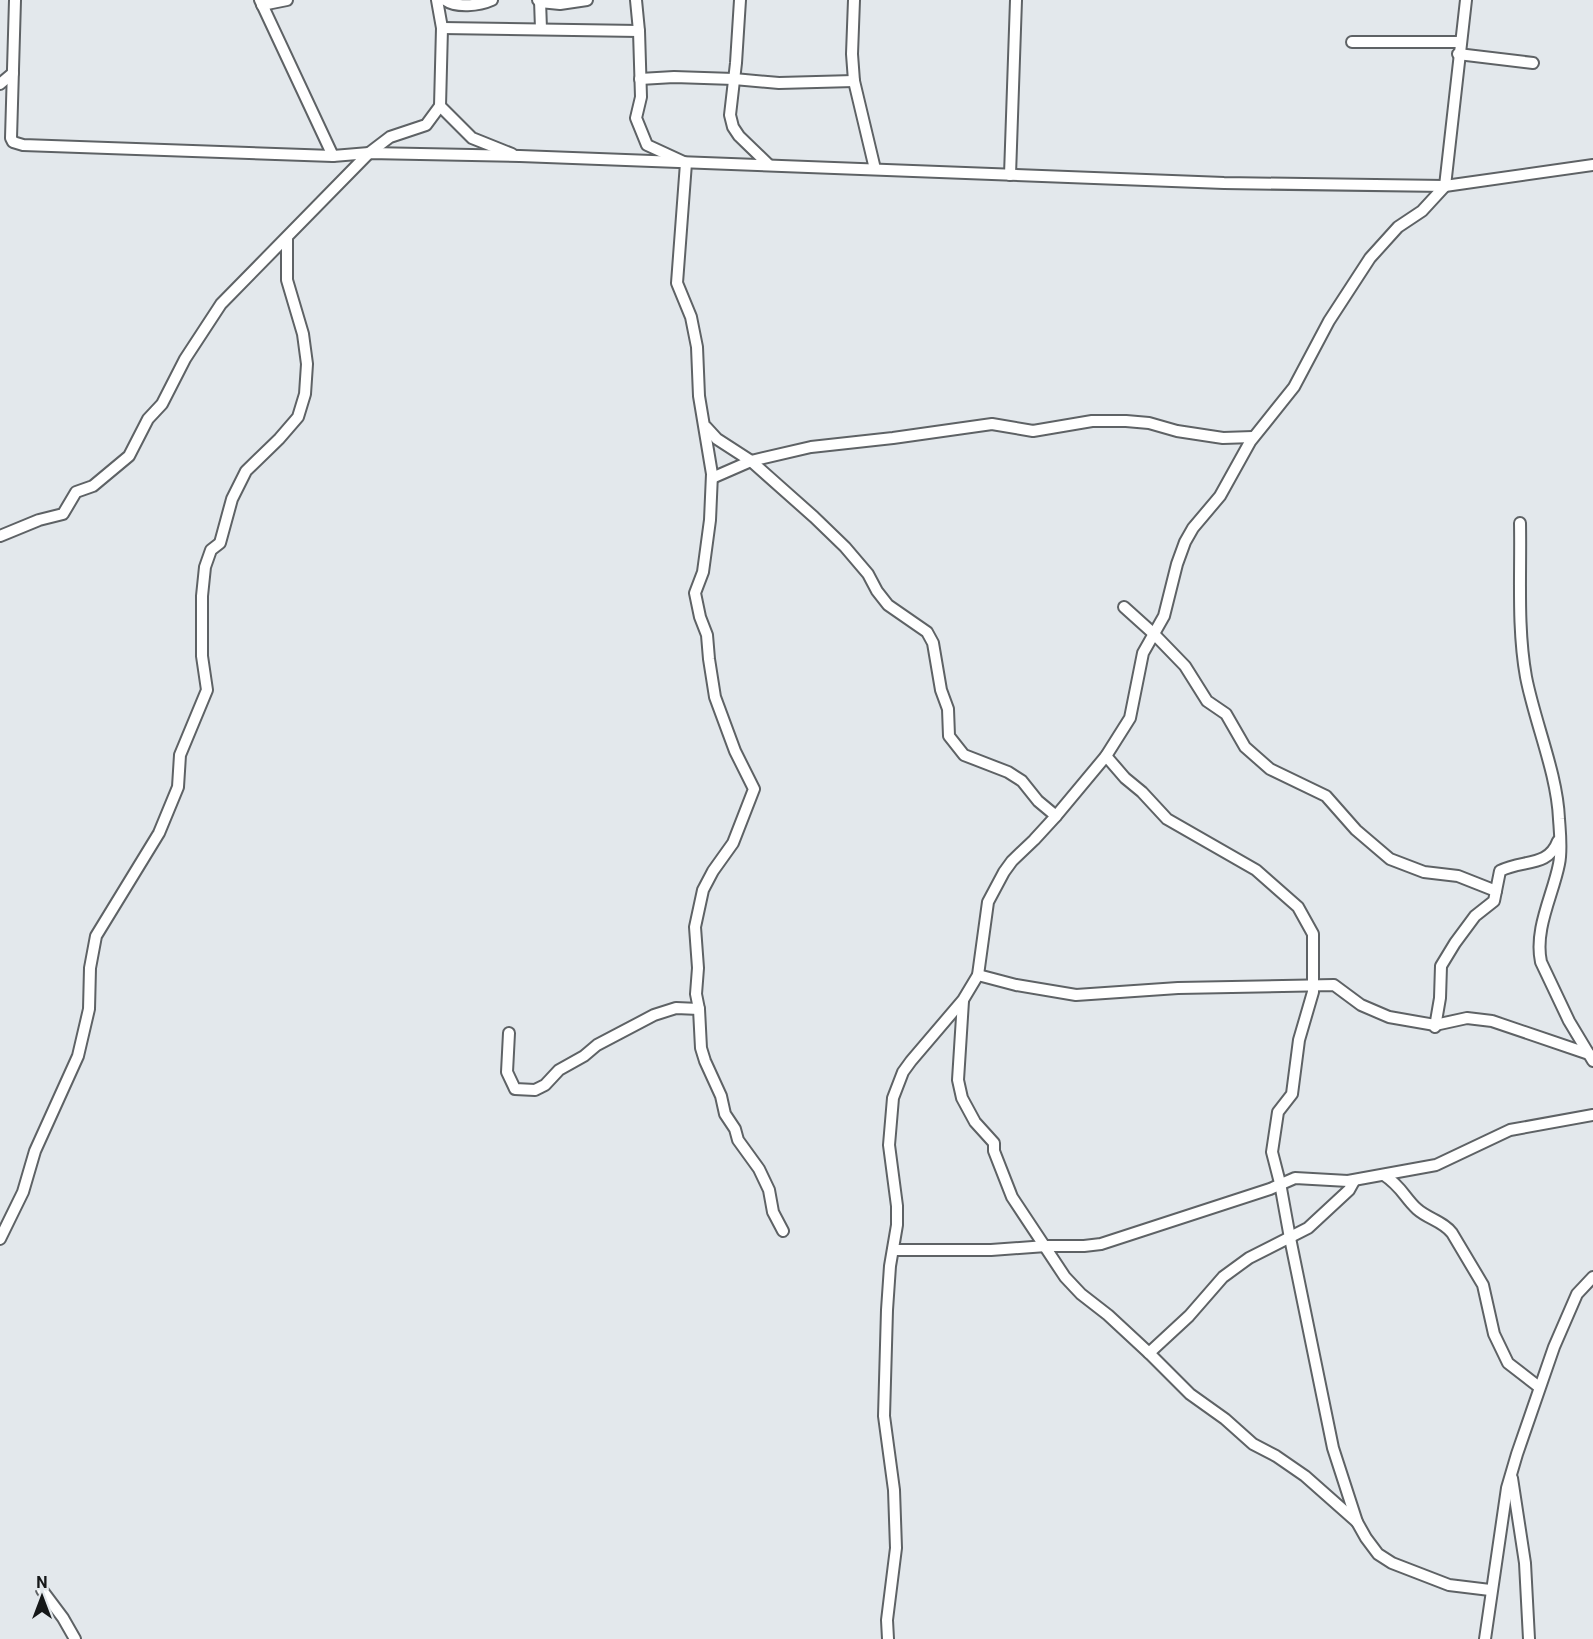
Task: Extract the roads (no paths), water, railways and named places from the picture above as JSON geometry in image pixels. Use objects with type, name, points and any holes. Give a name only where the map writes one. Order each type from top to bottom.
[{"type":"street","points":[[15,0],[11,138],[13,142],[22,145],[333,156],[369,153],[520,156],[1224,183],[1445,186],[1593,165]]},
{"type":"street","points":[[287,0],[261,3],[333,156]]},
{"type":"street","points":[[0,537],[39,520],[63,514],[76,492],[93,486],[129,456],[148,419],[162,404],[185,359],[221,304],[369,153],[390,137],[426,126],[440,106],[442,28],[437,0]]},
{"type":"street","points":[[445,0],[451,4],[462,5],[487,3],[492,0]]},
{"type":"street","points":[[541,28],[539,1],[560,4],[587,0]]},
{"type":"street","points":[[636,0],[641,97],[636,118],[647,145],[686,163]]},
{"type":"street","points":[[740,0],[730,115],[733,127],[739,136],[770,165]]},
{"type":"street","points":[[854,0],[852,54],[854,81],[875,169]]},
{"type":"street","points":[[1010,175],[1016,0]]},
{"type":"street","points":[[888,1639],[887,1620],[896,1548],[894,1490],[884,1416],[887,1310],[897,1206],[890,1145],[893,1098],[903,1072],[963,1000],[978,975],[988,902],[992,893],[1012,861],[1056,816],[1106,756],[1130,718],[1141,660],[1164,615],[1177,564],[1193,528],[1220,496],[1254,437],[1298,382],[1329,321],[1370,258],[1398,227],[1422,211],[1445,186],[1458,54],[1466,0]]},
{"type":"street","points":[[442,28],[639,31]]},
{"type":"street","points":[[1352,42],[1460,42]]},
{"type":"street","points":[[1458,54],[1533,63]]},
{"type":"street","points":[[0,84],[13,73]]},
{"type":"street","points":[[640,79],[674,77],[779,83],[854,81]]},
{"type":"street","points":[[440,106],[472,138],[520,156]]},
{"type":"street","points":[[686,163],[677,284],[691,317],[697,347],[699,396],[712,478],[710,524],[703,572],[695,593],[707,635],[717,703],[735,751],[754,789],[733,843],[703,890],[695,927],[698,968],[696,994],[701,1048],[705,1061],[721,1096],[725,1114],[735,1129],[738,1140],[759,1168],[769,1190],[773,1212],[783,1231]]},
{"type":"street","points":[[0,1239],[22,1192],[35,1151],[78,1056],[89,1009],[90,968],[96,936],[159,833],[178,788],[180,755],[207,690],[202,656],[202,596],[205,567],[211,550],[220,543],[232,499],[246,471],[279,439],[297,417],[305,393],[307,364],[303,334],[287,280],[286,238]]},
{"type":"street","points":[[712,478],[751,461],[811,447],[992,424],[1033,431],[1092,421],[1126,421],[1149,423],[1177,431],[1222,438],[1254,437]]},
{"type":"street","points":[[705,427],[717,439],[751,461],[845,548],[868,574],[888,605],[927,632],[933,643],[941,690],[948,709],[949,736],[964,755],[999,768],[1022,781],[1038,801],[1056,816]]},
{"type":"street","points":[[1520,523],[1523,656],[1526,679],[1556,795],[1560,835],[1560,862],[1542,929],[1539,953],[1541,962],[1569,1021],[1591,1058]]},
{"type":"street","points":[[1124,607],[1185,666],[1207,701],[1226,714],[1245,747],[1270,769],[1326,796],[1356,830],[1390,859],[1424,872],[1458,876],[1496,891]]},
{"type":"street","points":[[1106,756],[1167,819],[1244,861],[1256,870],[1298,907],[1313,934],[1313,987],[1299,1040],[1292,1094],[1278,1112],[1272,1152],[1333,1448],[1357,1522],[1378,1554],[1392,1563],[1449,1585],[1491,1590]]},
{"type":"street","points":[[1435,1026],[1442,966],[1474,916],[1494,901],[1500,871],[1551,855],[1560,835]]},
{"type":"street","points":[[978,975],[1016,985],[1076,995],[1178,988],[1334,985],[1361,1005],[1389,1017],[1435,1026],[1467,1018],[1491,1021],[1591,1058]]},
{"type":"street","points":[[684,1006],[696,994]]},
{"type":"street","points":[[963,1000],[958,1080],[962,1098],[975,1122],[994,1143],[994,1151],[1012,1197],[1065,1277],[1081,1294],[1108,1315],[1149,1353],[1190,1394],[1225,1419],[1253,1444],[1276,1456],[1305,1476],[1357,1522]]},
{"type":"street","points":[[509,1033],[507,1072],[515,1089],[535,1090],[559,1070],[584,1056],[597,1045],[654,1015],[684,1006],[699,1009]]},
{"type":"street","points":[[893,1250],[990,1250],[1084,1246],[1110,1241],[1270,1189],[1295,1178],[1354,1181],[1443,1163],[1472,1146],[1510,1130],[1593,1115]]},
{"type":"street","points":[[1384,1175],[1399,1186],[1417,1209],[1448,1227],[1483,1285],[1494,1334],[1508,1363],[1539,1387]]},
{"type":"street","points":[[1149,1353],[1189,1316],[1223,1277],[1249,1258],[1290,1239],[1317,1220],[1349,1190],[1354,1181]]},
{"type":"street","points":[[1485,1639],[1507,1488],[1554,1347],[1577,1294],[1593,1277]]},
{"type":"street","points":[[1512,1473],[1526,1572],[1529,1639]]},
{"type":"street","points":[[42,1590],[75,1639]]}]
